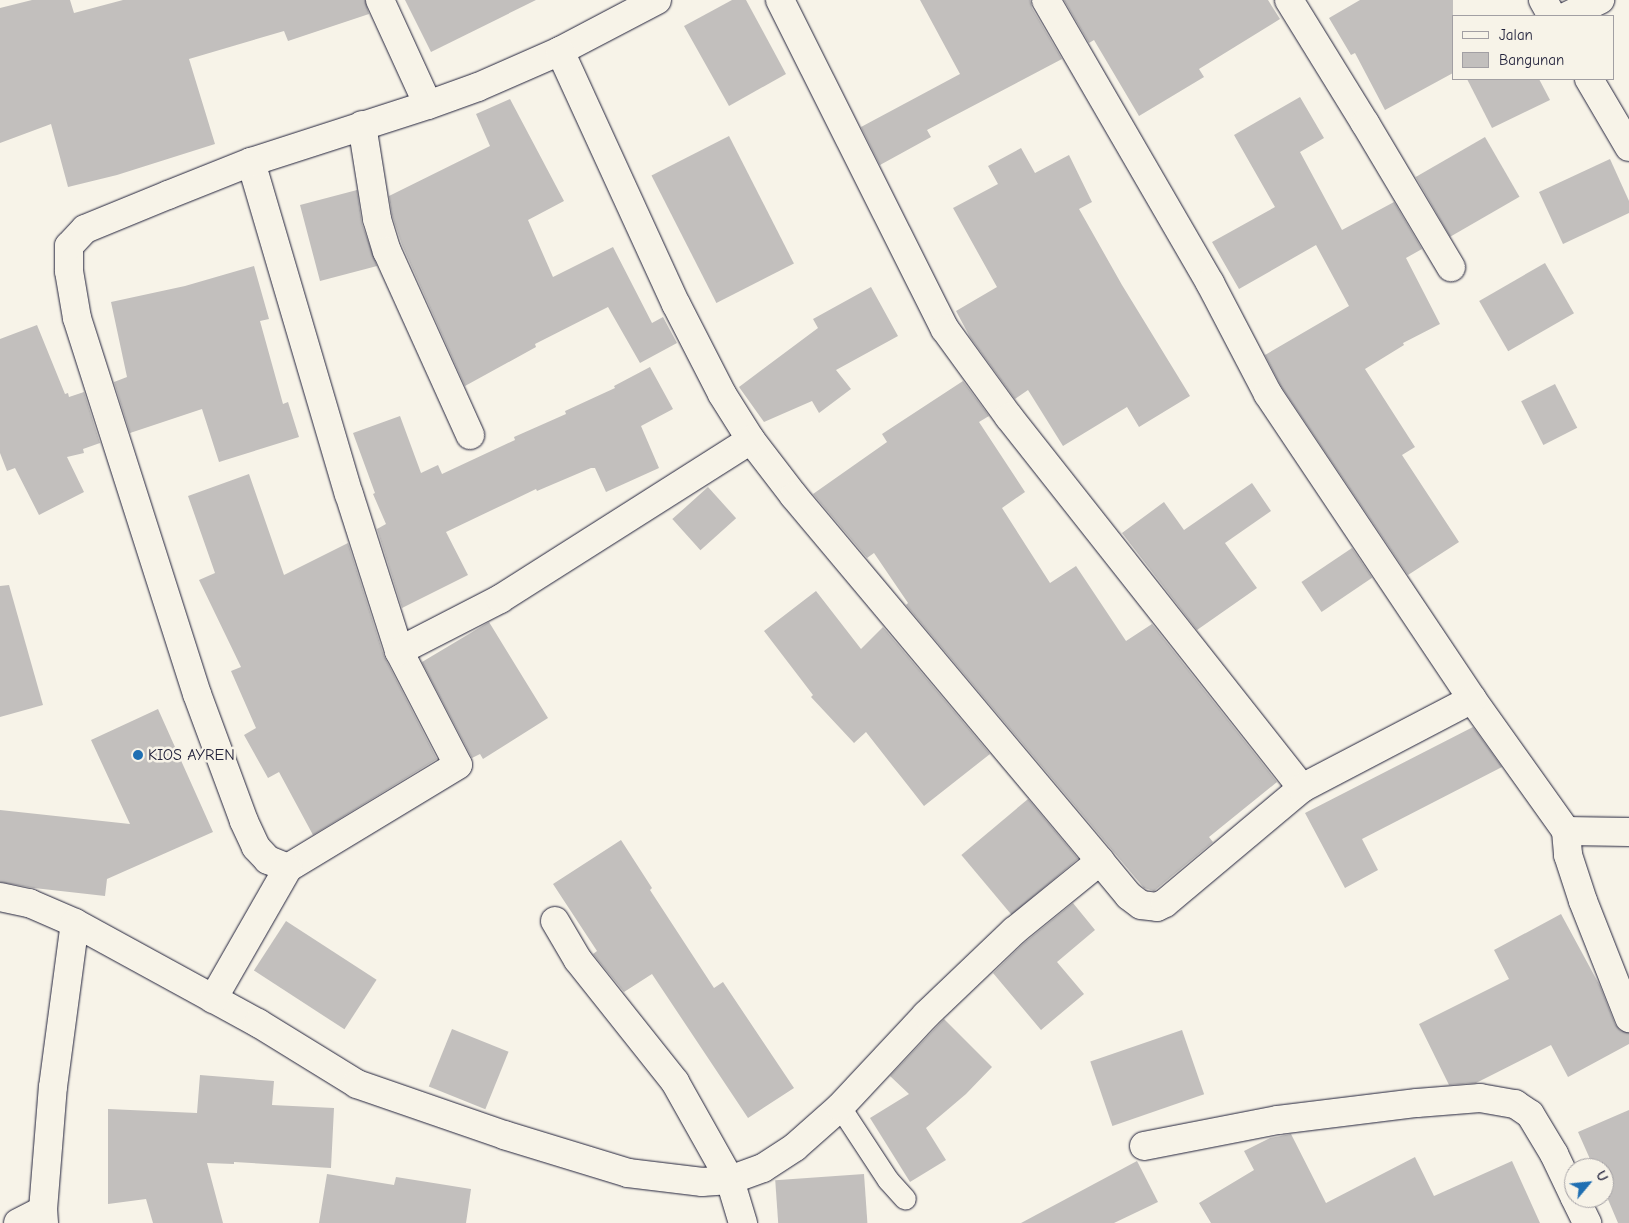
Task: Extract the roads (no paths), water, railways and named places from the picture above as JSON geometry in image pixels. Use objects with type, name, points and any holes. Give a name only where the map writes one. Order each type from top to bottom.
[{"type":"street","points":[[380,0],[428,105]]},
{"type":"street","points":[[288,868],[268,860],[256,846],[244,821],[196,694],[78,318],[69,271],[69,246],[85,229],[251,162],[478,87],[560,51],[657,0]]},
{"type":"street","points":[[780,0],[945,329],[1009,417],[1302,788]]},
{"type":"street","points":[[1046,0],[1210,283],[1268,394],[1567,843],[1583,901],[1629,1018]]},
{"type":"street","points":[[1289,0],[1451,267]]},
{"type":"street","points":[[1543,0],[1551,15]]},
{"type":"street","points":[[1569,15],[1600,0]]},
{"type":"street","points":[[560,51],[676,304],[722,394],[751,440],[794,496],[1129,896],[1141,905],[1157,907],[1165,904],[1302,788],[1472,699]]},
{"type":"street","points":[[1590,80],[1629,147]]},
{"type":"street","points":[[362,125],[377,218],[387,251],[470,435]]},
{"type":"street","points":[[213,999],[288,868],[458,765],[399,651],[347,485],[251,162]]},
{"type":"street","points":[[399,651],[500,599],[751,440]]},
{"type":"street","points":[[1567,843],[1629,832]]},
{"type":"street","points":[[0,897],[30,903],[75,923],[258,1023],[357,1084],[495,1132],[628,1173],[702,1182],[730,1180],[763,1168],[795,1147],[840,1107],[926,1015],[1014,931],[1100,861]]},
{"type":"street","points":[[555,921],[578,960],[674,1082],[730,1180],[743,1223]]},
{"type":"street","points":[[18,1223],[44,1216],[53,1087],[75,923]]},
{"type":"street","points":[[1144,1146],[1278,1120],[1417,1103],[1480,1098],[1515,1104],[1530,1114],[1554,1154],[1564,1176]]},
{"type":"street","points":[[1580,1208],[1587,1223]]},
{"type":"lane","points":[[840,1107],[888,1180],[906,1199]]},
{"type":"place","name":"KIOS AYREN","points":[[138,755]]}]
